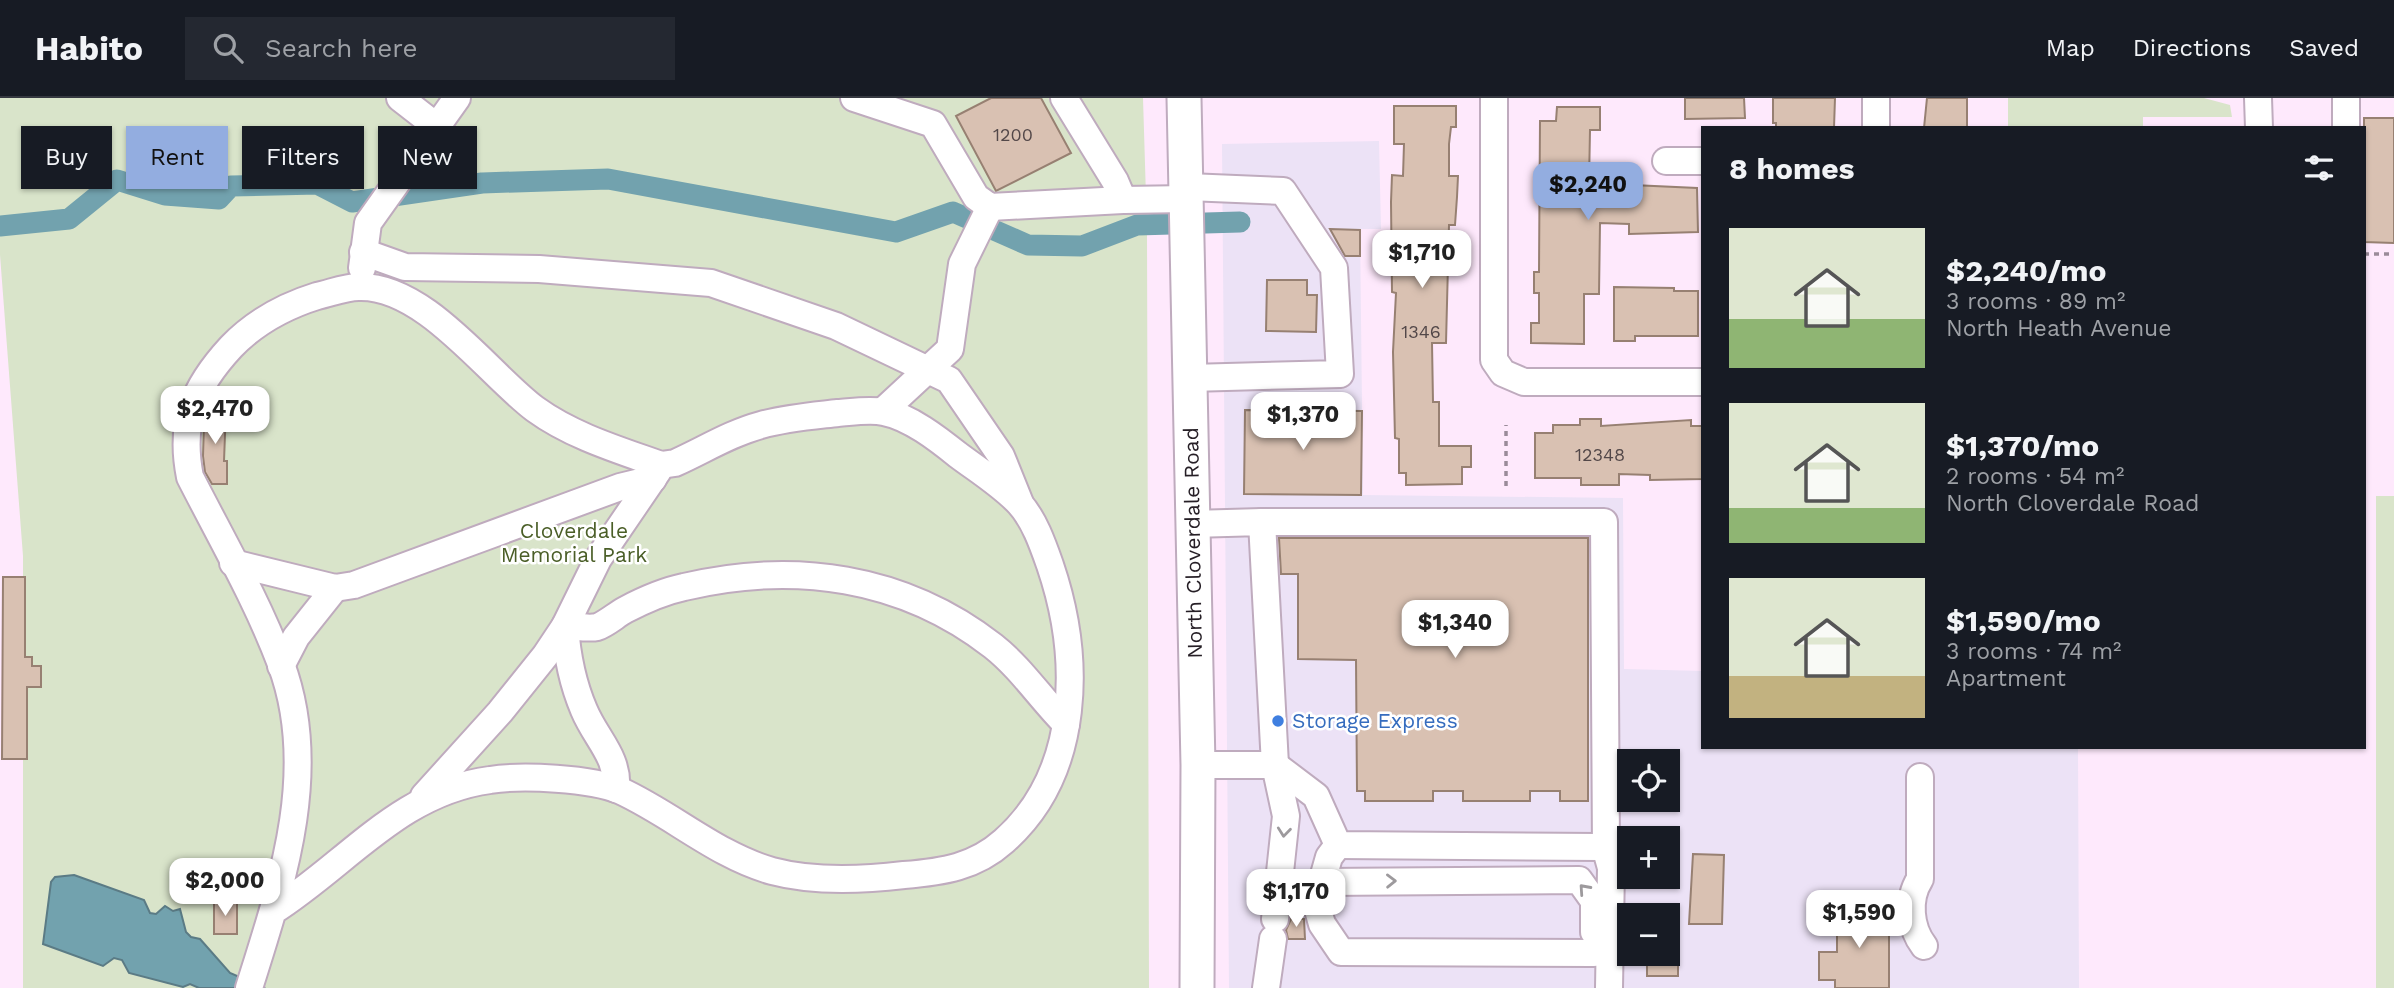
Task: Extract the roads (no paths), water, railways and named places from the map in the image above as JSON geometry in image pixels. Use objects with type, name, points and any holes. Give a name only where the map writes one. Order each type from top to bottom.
[{"type":"main road","name":"North Cloverdale Road","points":[[1184,98],[1198,765],[1197,988]]},
{"type":"street","points":[[400,98],[436,126],[457,98]]},
{"type":"street","points":[[854,98],[933,124],[976,197],[989,207],[1123,200],[1188,193],[1283,191],[1334,268],[1340,374],[1190,378]]},
{"type":"street","points":[[1064,98],[1115,181],[1123,200]]},
{"type":"street","points":[[1494,98],[1494,360],[1503,373],[1524,382],[1701,382]]},
{"type":"street","points":[[1876,98],[1876,126]]},
{"type":"street","points":[[2258,98],[2259,126]]},
{"type":"street","points":[[2346,98],[2346,126]]},
{"type":"street","points":[[1666,161],[1701,161]]},
{"type":"street","points":[[361,287],[368,223],[392,189]]},
{"type":"street","points":[[883,411],[950,349],[962,264],[989,207]]},
{"type":"street","points":[[363,252],[405,267],[539,269],[711,283],[836,326],[949,380],[1001,456],[1021,505],[1043,545],[1058,590],[1071,683],[1066,724],[1056,769],[1038,803],[1006,839],[977,862],[940,872],[888,877],[822,878],[774,871],[700,838],[616,789],[524,777],[488,780],[420,800]]},
{"type":"street","points":[[250,984],[273,911],[296,802],[295,723],[281,666],[190,477],[185,451],[186,424],[198,389],[219,360],[246,331],[290,305],[361,287],[380,290],[450,328],[535,409],[657,472]]},
{"type":"street","points":[[233,563],[335,588],[354,585],[620,487],[758,426],[802,417],[883,411],[903,418],[950,448],[1021,505]]},
{"type":"street","points":[[273,911],[299,894],[362,840],[420,800],[500,712],[565,626],[598,559],[657,472]]},
{"type":"street","points":[[1262,522],[1275,765],[1286,816],[1266,988]]},
{"type":"street","points":[[1192,524],[1604,522],[1606,850],[1611,869],[1609,988]]},
{"type":"street","points":[[565,626],[596,627],[628,608],[681,587],[728,578],[826,576],[866,582],[912,598],[959,622],[995,648],[1066,724]]},
{"type":"street","points":[[281,666],[296,637],[335,588]]},
{"type":"street","points":[[565,626],[567,665],[584,713],[617,772],[616,789]]},
{"type":"street","points":[[1198,765],[1275,765],[1317,796],[1338,845]]},
{"type":"street","points":[[1920,777],[1920,879],[1912,891],[1914,933],[1924,946]]},
{"type":"street","points":[[1338,845],[1601,847],[1606,850]]},
{"type":"street","points":[[1338,845],[1329,857],[1316,903],[1322,924],[1341,952],[1594,953]]},
{"type":"street","points":[[1506,846],[1507,880]]},
{"type":"street","points":[[1323,882],[1579,880],[1594,901],[1591,988]]},
{"type":"water","points":[[74,875],[144,900],[150,913],[156,914],[165,906],[173,911],[180,909],[186,932],[191,937],[200,939],[230,973],[265,988],[199,988],[190,984],[183,987],[129,973],[122,960],[114,958],[103,966],[43,944],[51,882],[55,877]]},
{"type":"waterway","points":[[0,226],[69,219],[117,180],[165,195],[219,199],[231,186],[317,184],[352,202],[482,183],[608,179],[896,232],[953,212],[1028,245],[1082,246],[1137,225],[1240,222]]},
{"type":"place","name":"Storage Express","points":[[1278,721]]},
{"type":"park label","name":"Cloverdale Memorial Park","points":[[574,543]]}]
